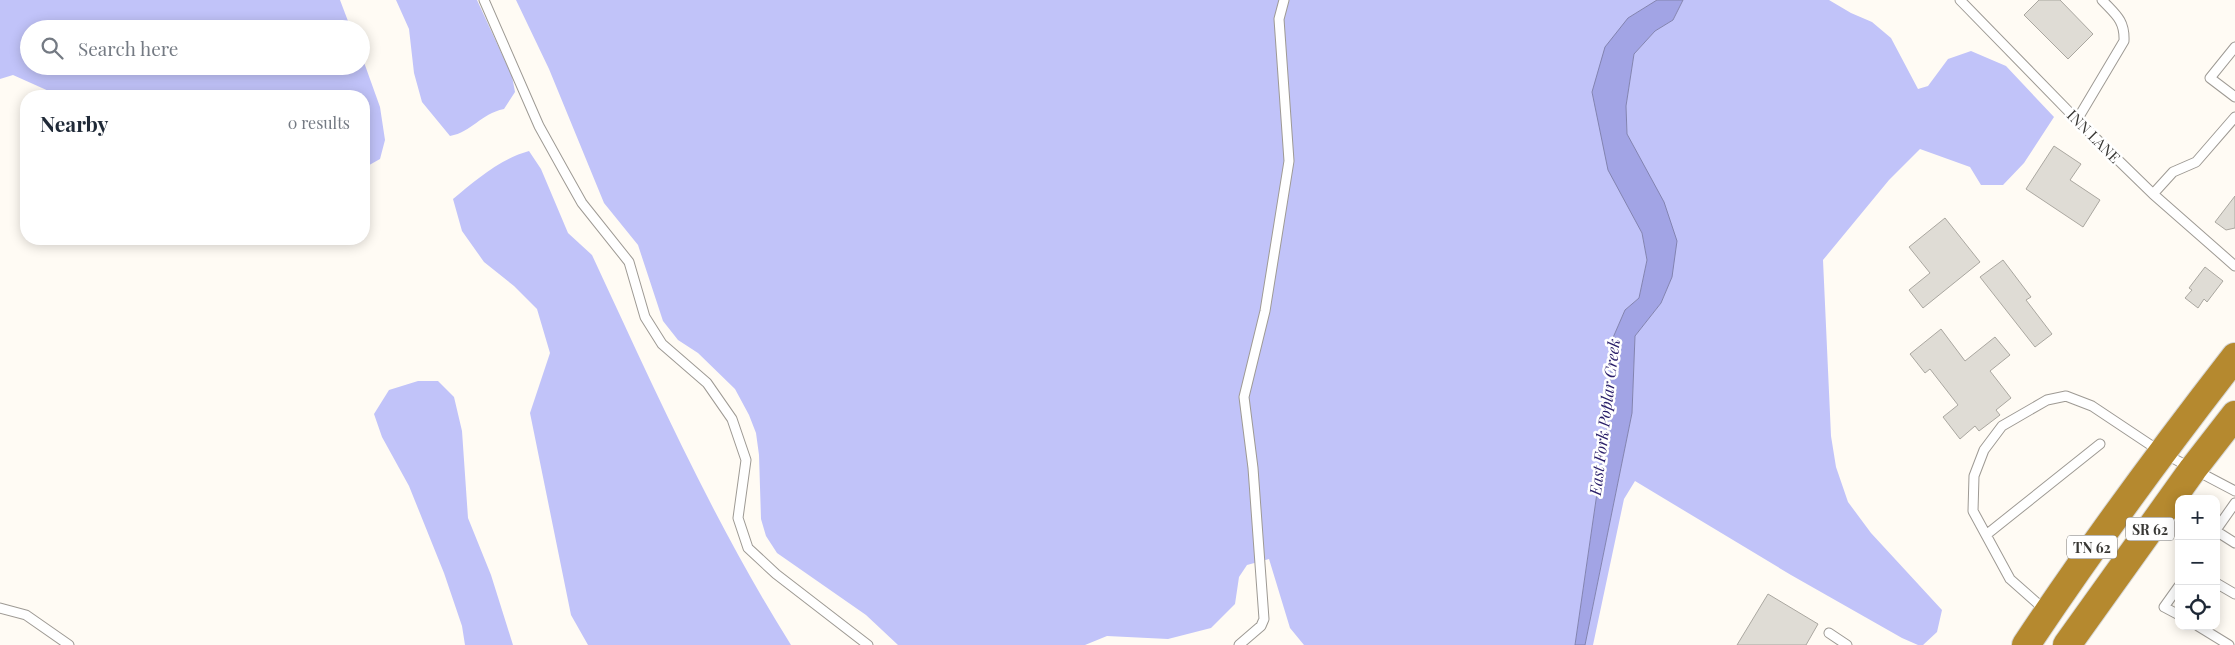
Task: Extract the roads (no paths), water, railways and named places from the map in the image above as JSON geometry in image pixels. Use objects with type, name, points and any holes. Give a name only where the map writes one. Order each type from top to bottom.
[{"type":"highway","name":"TN 62","points":[[2026,645],[2161,452],[2235,357]]},
{"type":"highway","name":"SR 62","points":[[2067,645],[2235,415]]},
{"type":"lane","points":[[484,0],[539,126],[568,179],[582,203],[630,262],[645,317],[662,344],[707,383],[732,419],[746,460],[738,518],[748,548],[776,574],[868,645]]},
{"type":"lane","points":[[1239,645],[1260,626],[1264,619],[1253,468],[1244,397],[1265,311],[1289,161],[1279,19],[1284,0]]},
{"type":"lane","name":"INN LANE","points":[[1960,0],[2077,120],[2153,194],[2235,266]]},
{"type":"lane","points":[[2077,120],[2124,41],[2125,28],[2118,17],[2102,0]]},
{"type":"lane","points":[[2235,47],[2210,78],[2235,97]]},
{"type":"lane","points":[[2153,194],[2173,172],[2196,162],[2235,117]]},
{"type":"lane","points":[[2048,612],[2010,579],[1973,512],[1974,476],[1984,450],[2002,426],[2047,400],[2066,396],[2092,406],[2161,452],[2235,491]]},
{"type":"lane","points":[[1986,534],[2100,444]]},
{"type":"lane","points":[[2220,525],[2235,503]]},
{"type":"lane","points":[[2220,534],[2235,543]]},
{"type":"lane","points":[[2219,585],[2235,594]]},
{"type":"lane","points":[[2175,592],[2164,607],[2175,613]]},
{"type":"lane","points":[[0,608],[26,616],[69,645]]},
{"type":"lane","points":[[2205,630],[2229,645]]},
{"type":"lane","points":[[1829,633],[1847,645]]},
{"type":"water label","name":"East Fork Poplar Creek","points":[[1604,417]]}]
